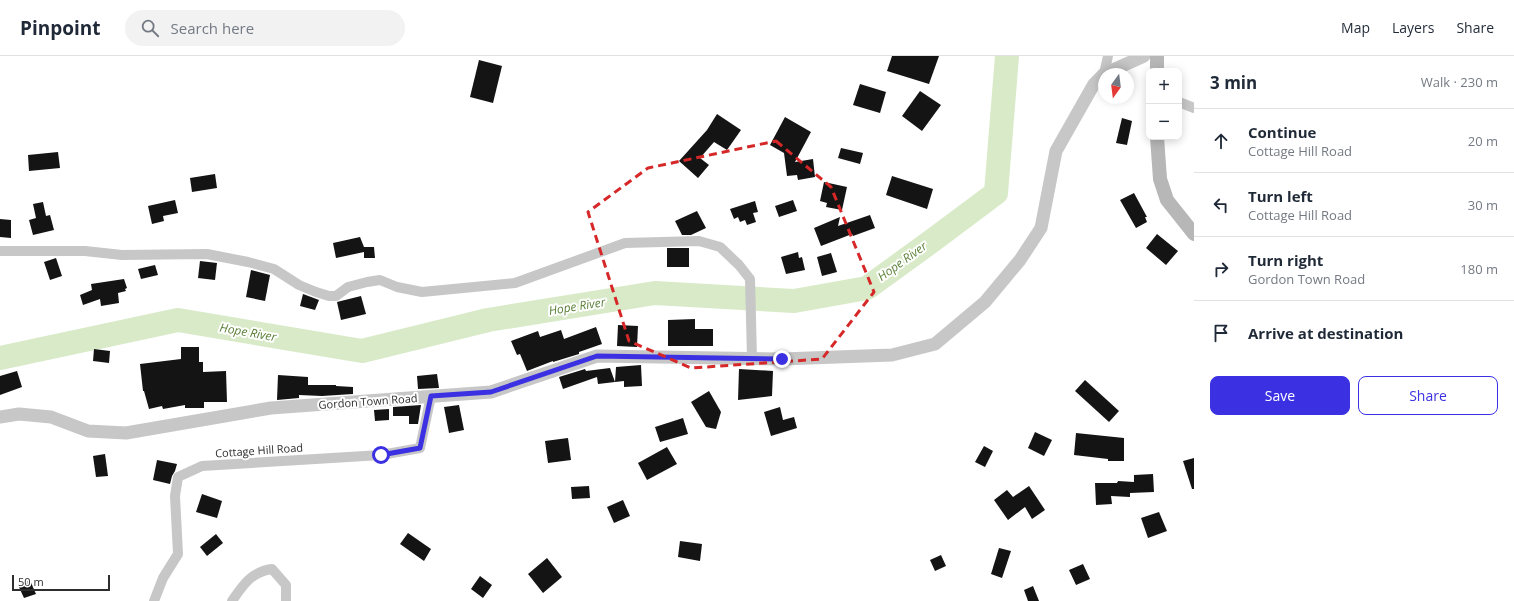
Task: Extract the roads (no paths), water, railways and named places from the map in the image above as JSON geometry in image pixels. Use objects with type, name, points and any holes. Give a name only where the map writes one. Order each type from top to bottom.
[{"type":"main road","points":[[1157,56],[1157,68]]},
{"type":"main road","points":[[1157,140],[1160,178],[1166,200],[1194,234]]},
{"type":"street","points":[[1105,68],[1108,56]]},
{"type":"street","name":"Gordon Town Road","points":[[1117,68],[1144,56]]},
{"type":"street","name":"Gordon Town Road","points":[[0,417],[19,414],[51,417],[88,431],[126,433],[271,408],[491,392],[597,356],[752,358],[892,355],[935,344],[985,302],[1020,260],[1041,228],[1056,151],[1094,84],[1098,80]]},
{"type":"street","points":[[1182,103],[1194,108]]},
{"type":"street","points":[[0,251],[85,251],[122,255],[207,254],[248,262],[274,270],[299,285],[329,296],[336,296],[348,287],[380,280],[397,287],[422,292],[515,283],[625,243],[700,241],[720,247],[739,265],[750,280],[752,358]]},
{"type":"street","name":"Cottage Hill Road","points":[[154,601],[163,578],[178,554],[175,496],[178,477],[202,466],[381,455],[420,448],[431,396]]},
{"type":"street","points":[[232,601],[245,582],[263,570],[272,569],[286,585],[286,601]]},
{"type":"waterway","name":"Hope River","points":[[0,358],[178,320],[362,351],[488,320],[655,293],[794,301],[867,288],[996,193],[1007,56]]}]
